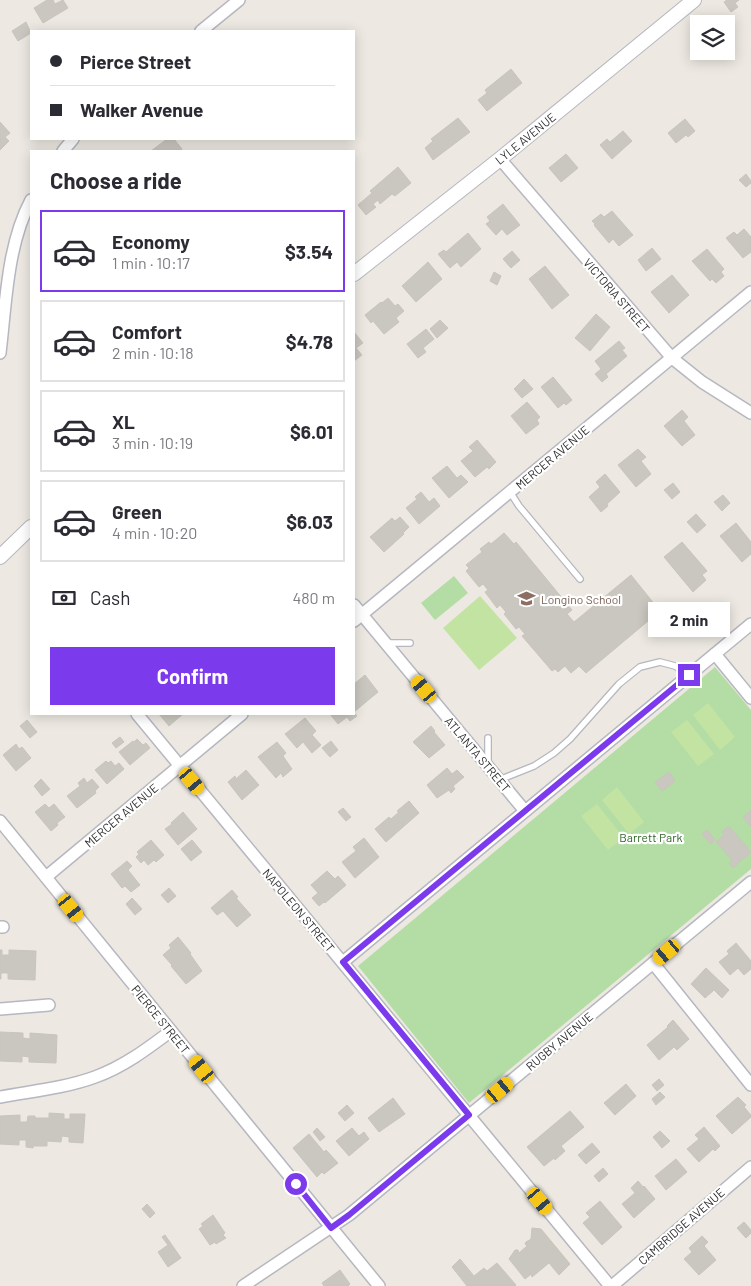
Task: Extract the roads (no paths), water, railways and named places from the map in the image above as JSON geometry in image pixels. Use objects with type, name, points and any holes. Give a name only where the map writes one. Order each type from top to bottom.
[{"type":"street","points":[[202,30],[239,0]]},
{"type":"street","name":"LYLE AVENUE","points":[[355,273],[500,159],[694,0]]},
{"type":"street","points":[[64,150],[72,140]]},
{"type":"street","name":"VICTORIA STREET","points":[[500,159],[672,358],[702,382],[751,413]]},
{"type":"street","points":[[0,353],[9,274],[15,241],[30,202]]},
{"type":"street","name":"MERCER AVENUE","points":[[358,618],[751,292]]},
{"type":"street","points":[[0,557],[30,528]]},
{"type":"street","name":"ATLANTA STREET","points":[[358,618],[385,643],[526,811]]},
{"type":"street","points":[[343,962],[751,624]]},
{"type":"street","points":[[715,654],[751,698]]},
{"type":"street","name":"NAPOLEON STREET","points":[[138,715],[611,1286]]},
{"type":"street","name":"MERCER AVENUE","points":[[46,877],[241,715]]},
{"type":"street","name":"PIERCE STREET","points":[[0,821],[379,1286]]},
{"type":"street","name":"RUGBY AVENUE","points":[[243,1286],[349,1215],[751,882]]},
{"type":"street","points":[[653,963],[751,1085]]},
{"type":"street","points":[[0,1009],[49,1006]]},
{"type":"street","points":[[0,1097],[69,1085],[96,1077],[143,1052],[171,1031]]},
{"type":"street","name":"CAMBRIDGE AVENUE","points":[[611,1286],[751,1166]]},
{"type":"lane","points":[[510,492],[519,506],[580,579]]},
{"type":"lane","points":[[385,643],[410,643]]},
{"type":"lane","points":[[500,780],[534,766],[554,753],[570,739],[618,684],[640,667],[660,662],[675,666],[689,675]]},
{"type":"lane","points":[[488,738],[488,766]]},
{"type":"place","name":"Longino School","points":[[527,599]]},
{"type":"park label","name":"Barrett Park","points":[[651,837]]}]
